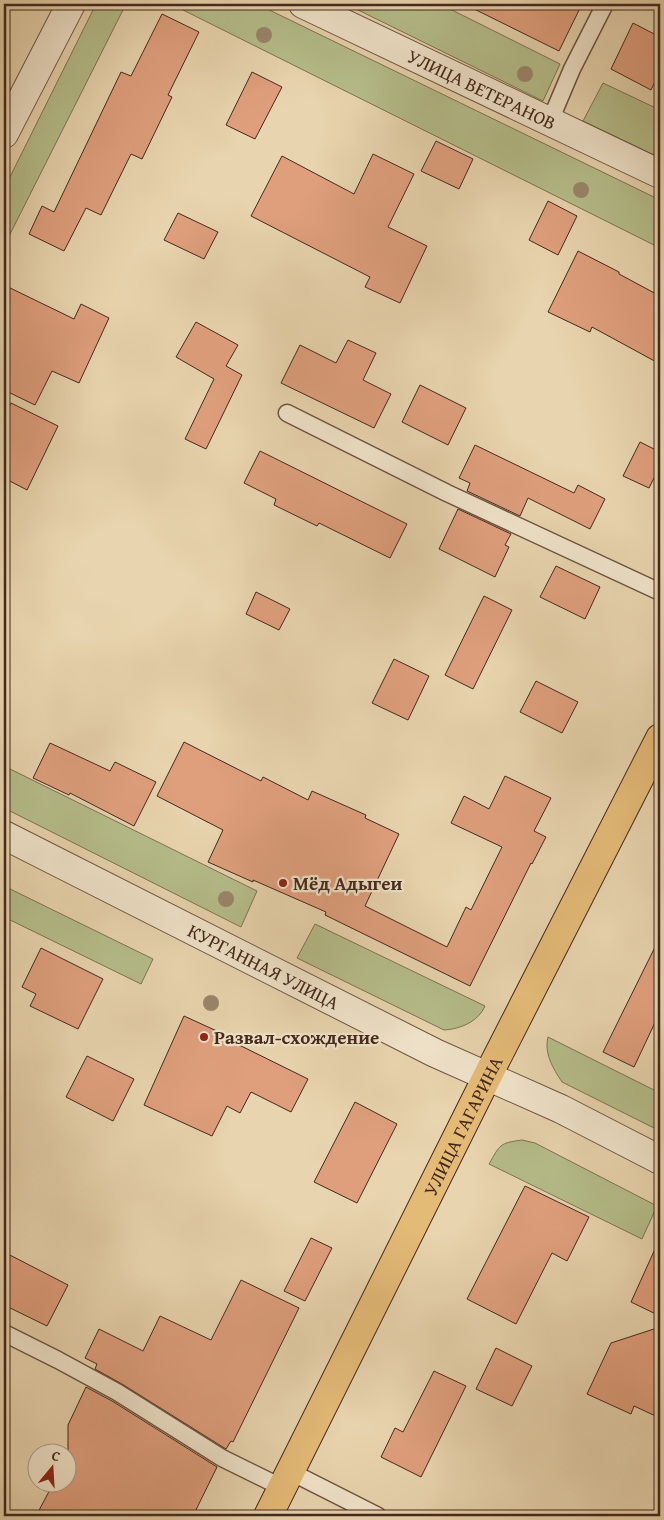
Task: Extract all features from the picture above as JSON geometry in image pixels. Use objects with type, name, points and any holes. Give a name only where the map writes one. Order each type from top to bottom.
[{"type":"main road","name":"УЛИЦА ГАГАРИНА","points":[[268,1516],[487,1076],[660,738]]},
{"type":"street","points":[[4,134],[71,4]]},
{"type":"street","name":"УЛИЦА ВЕТЕРАНОВ","points":[[303,4],[660,174]]},
{"type":"street","name":"КУРГАННАЯ УЛИЦА","points":[[4,835],[435,1052],[561,1109],[660,1160]]},
{"type":"lane","points":[[550,121],[572,69],[605,4]]},
{"type":"lane","points":[[286,413],[447,493],[660,592]]},
{"type":"lane","points":[[4,1333],[117,1392],[222,1458],[287,1480],[378,1516]]},
{"type":"green space","points":[[96,4],[126,4],[4,246],[4,189]]},
{"type":"green space","points":[[171,4],[257,4],[660,200],[660,248]]},
{"type":"green space","points":[[346,4],[440,4],[560,64],[543,101]]},
{"type":"green space","points":[[603,83],[660,110],[660,158],[583,121]]},
{"type":"green space","points":[[4,766],[257,891],[241,927],[4,808]]},
{"type":"green space","points":[[4,886],[153,959],[141,984],[4,917]]},
{"type":"green space","points":[[315,924],[485,1006],[482,1012],[468,1024],[444,1030],[297,958]]},
{"type":"green space","points":[[548,1037],[660,1093],[660,1131],[562,1082],[548,1055]]},
{"type":"green space","points":[[522,1140],[535,1143],[657,1206],[642,1239],[489,1164],[501,1146],[509,1142]]},
{"type":"building","points":[[464,4],[582,4],[559,51]]},
{"type":"building","points":[[162,14],[199,32],[168,95],[172,97],[142,159],[131,154],[101,215],[86,208],[64,251],[29,234],[42,206],[54,212],[121,72],[131,76]]},
{"type":"building","points":[[633,23],[660,37],[660,71],[651,90],[611,69]]},
{"type":"building","points":[[252,72],[282,87],[255,139],[226,125]]},
{"type":"building","points":[[436,141],[473,159],[459,189],[421,171]]},
{"type":"building","points":[[373,154],[414,174],[388,227],[427,246],[400,303],[365,287],[370,277],[251,216],[282,156],[354,194]]},
{"type":"building","points":[[548,201],[577,216],[558,255],[529,240]]},
{"type":"building","points":[[178,213],[218,232],[204,259],[164,240]]},
{"type":"building","points":[[578,251],[660,296],[660,364],[592,327],[590,332],[548,312]]},
{"type":"building","points":[[4,285],[74,319],[81,304],[109,318],[79,383],[52,371],[35,405],[4,390]]},
{"type":"building","points":[[196,322],[238,345],[226,366],[242,375],[206,449],[185,439],[214,379],[176,357]]},
{"type":"building","points":[[348,340],[376,353],[363,380],[391,394],[374,428],[281,383],[300,345],[336,363]]},
{"type":"building","points":[[420,385],[466,408],[448,445],[402,422]]},
{"type":"building","points":[[11,403],[58,426],[27,490],[4,478],[4,417]]},
{"type":"building","points":[[640,442],[660,452],[660,466],[649,488],[623,476]]},
{"type":"building","points":[[475,445],[574,493],[578,485],[605,499],[590,529],[528,498],[520,516],[467,491],[470,483],[459,478]]},
{"type":"building","points":[[260,451],[407,524],[390,558],[319,523],[317,526],[274,505],[276,499],[244,483]]},
{"type":"building","points":[[458,509],[511,534],[505,545],[509,547],[495,577],[439,549]]},
{"type":"building","points":[[556,566],[600,587],[585,619],[540,597]]},
{"type":"building","points":[[256,592],[290,609],[279,630],[246,614]]},
{"type":"building","points":[[484,596],[512,610],[473,689],[445,675]]},
{"type":"building","points":[[394,659],[429,676],[408,720],[372,703]]},
{"type":"building","points":[[536,681],[578,702],[562,733],[520,712]]},
{"type":"building","points":[[184,742],[261,781],[263,777],[308,800],[312,791],[366,815],[365,818],[399,834],[365,906],[447,947],[466,907],[471,910],[502,847],[451,823],[464,796],[489,809],[505,776],[551,798],[534,831],[546,837],[531,863],[470,986],[325,915],[326,912],[208,862],[223,830],[157,796]]},
{"type":"building","points":[[50,743],[110,771],[115,762],[156,782],[134,826],[70,793],[69,795],[33,778]]},
{"type":"building","points":[[660,937],[660,1012],[634,1067],[603,1052]]},
{"type":"building","points":[[41,948],[103,979],[78,1029],[30,1006],[36,994],[22,987]]},
{"type":"building","points":[[184,1016],[230,1037],[229,1040],[308,1079],[291,1112],[251,1092],[240,1113],[227,1106],[212,1136],[144,1105]]},
{"type":"building","points":[[87,1056],[134,1079],[113,1121],[66,1097]]},
{"type":"building","points":[[355,1102],[397,1124],[357,1203],[314,1182]]},
{"type":"building","points":[[525,1186],[589,1217],[567,1261],[552,1253],[516,1324],[467,1299]]},
{"type":"building","points":[[311,1238],[332,1248],[305,1301],[284,1291]]},
{"type":"building","points":[[660,1238],[660,1316],[631,1302]]},
{"type":"building","points":[[4,1252],[68,1285],[47,1326],[4,1305]]},
{"type":"building","points":[[241,1280],[299,1308],[233,1442],[231,1441],[226,1449],[95,1369],[97,1364],[85,1358],[99,1329],[143,1351],[160,1316],[211,1340]]},
{"type":"building","points":[[660,1327],[660,1418],[634,1406],[631,1414],[587,1394],[611,1343]]},
{"type":"building","points":[[496,1348],[532,1366],[512,1406],[476,1389]]},
{"type":"building","points":[[434,1371],[466,1386],[421,1477],[381,1457],[395,1428],[403,1432]]},
{"type":"building","points":[[86,1387],[112,1401],[217,1467],[193,1516],[36,1516],[49,1492],[78,1492],[78,1442],[68,1442],[68,1425]]},
{"type":"place","name":"Мёд Адыгеи","points":[[283,883]]},
{"type":"place","name":"Развал-схождение","points":[[204,1037]]}]
